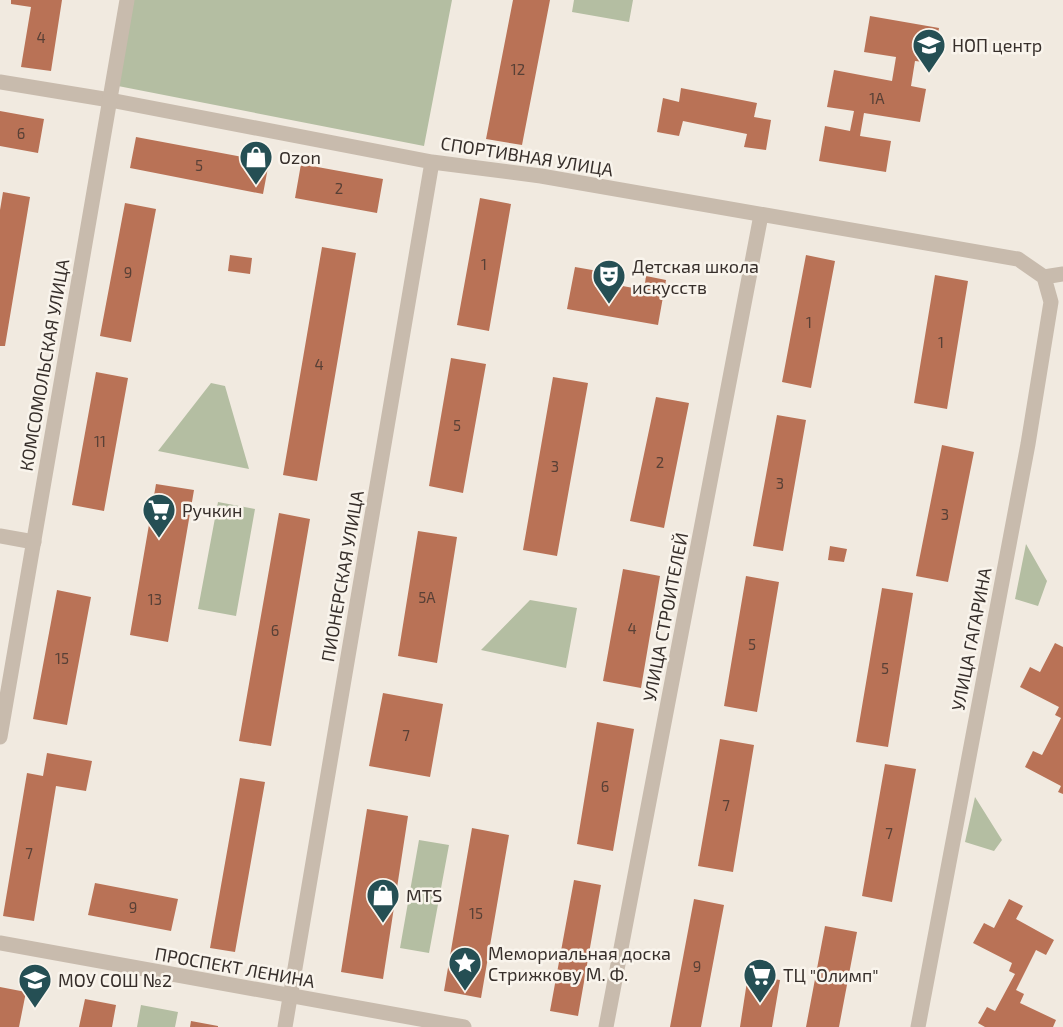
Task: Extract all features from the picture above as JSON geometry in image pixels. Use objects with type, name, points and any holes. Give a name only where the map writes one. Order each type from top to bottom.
[{"type":"street","name":"КОМСОМОЛЬСКАЯ УЛИЦА","points":[[0,736],[127,0]]},
{"type":"street","name":"СПОРТИВНАЯ УЛИЦА","points":[[0,82],[110,100],[432,162],[540,176],[1018,259],[1044,277]]},
{"type":"street","name":"ПИОНЕРСКАЯ УЛИЦА","points":[[285,1027],[432,162]]},
{"type":"street","name":"УЛИЦА СТРОИТЕЛЕЙ","points":[[606,1027],[761,215]]},
{"type":"street","points":[[1044,277],[1063,274]]},
{"type":"street","name":"УЛИЦА ГАГАРИНА","points":[[918,1027],[1028,444],[1051,302],[1044,277]]},
{"type":"street","points":[[0,536],[34,542]]},
{"type":"street","name":"ПРОСПЕКТ ЛЕНИНА","points":[[0,943],[464,1027]]},
{"type":"green space","points":[[134,0],[452,0],[424,146],[118,86]]},
{"type":"green space","points":[[574,0],[633,0],[629,22],[572,12]]},
{"type":"green space","points":[[211,383],[225,386],[249,469],[158,451]]},
{"type":"green space","points":[[218,502],[255,509],[236,616],[198,609]]},
{"type":"green space","points":[[1026,544],[1047,581],[1038,606],[1015,599]]},
{"type":"green space","points":[[530,600],[577,608],[566,668],[481,650]]},
{"type":"green space","points":[[975,797],[1002,840],[994,851],[965,842]]},
{"type":"green space","points":[[419,840],[449,845],[429,953],[400,948]]},
{"type":"green space","points":[[141,1005],[178,1012],[175,1027],[137,1027]]},
{"type":"building","points":[[11,0],[62,0],[51,71],[21,67],[31,7],[11,4]]},
{"type":"building","points":[[513,0],[550,0],[522,145],[486,139]]},
{"type":"building","points":[[870,16],[939,28],[933,63],[915,61],[911,86],[926,89],[920,122],[864,113],[860,136],[891,141],[886,172],[819,161],[825,126],[850,131],[854,111],[827,107],[834,70],[892,81],[896,57],[864,52]]},
{"type":"building","points":[[681,88],[757,103],[754,117],[771,120],[766,150],[744,147],[747,134],[683,121],[679,136],[657,132],[663,98],[679,102]]},
{"type":"building","points":[[0,111],[44,119],[38,153],[0,146]]},
{"type":"building","points":[[136,137],[269,162],[263,194],[130,168]]},
{"type":"building","points":[[301,164],[383,179],[377,213],[295,198]]},
{"type":"building","points":[[3,192],[30,197],[5,346],[0,346],[0,210]]},
{"type":"building","points":[[480,198],[511,204],[489,331],[457,325]]},
{"type":"building","points":[[125,203],[156,209],[131,342],[100,336]]},
{"type":"building","points":[[322,247],[356,253],[317,481],[283,475]]},
{"type":"building","points":[[230,255],[252,258],[250,274],[228,271]]},
{"type":"building","points":[[806,255],[835,261],[811,388],[782,382]]},
{"type":"building","points":[[575,267],[598,271],[596,281],[644,290],[646,276],[666,280],[658,325],[567,309]]},
{"type":"building","points":[[935,275],[968,281],[947,409],[914,403]]},
{"type":"building","points":[[451,358],[486,364],[463,493],[429,486]]},
{"type":"building","points":[[96,372],[128,378],[104,511],[72,505]]},
{"type":"building","points":[[553,377],[588,383],[557,556],[523,550]]},
{"type":"building","points":[[656,397],[689,403],[664,528],[630,521]]},
{"type":"building","points":[[777,415],[806,420],[783,551],[753,546]]},
{"type":"building","points":[[942,445],[974,452],[948,582],[916,576]]},
{"type":"building","points":[[156,484],[194,490],[168,642],[130,635]]},
{"type":"building","points":[[279,513],[310,519],[271,746],[239,741]]},
{"type":"building","points":[[418,531],[457,537],[437,663],[398,656]]},
{"type":"building","points":[[830,546],[847,549],[844,562],[828,560]]},
{"type":"building","points":[[623,569],[660,576],[641,688],[603,681]]},
{"type":"building","points":[[746,576],[779,582],[757,712],[724,706]]},
{"type":"building","points":[[882,588],[913,593],[888,747],[856,742]]},
{"type":"building","points":[[57,590],[91,597],[67,725],[33,719]]},
{"type":"building","points":[[1055,643],[1063,647],[1063,794],[1058,792],[1061,786],[1025,767],[1033,751],[1042,755],[1061,718],[1055,715],[1059,707],[1020,687],[1030,667],[1040,672]]},
{"type":"building","points":[[383,693],[443,704],[430,777],[369,766]]},
{"type":"building","points":[[597,722],[634,729],[613,851],[577,844]]},
{"type":"building","points":[[720,739],[754,745],[733,872],[698,866]]},
{"type":"building","points":[[47,753],[92,761],[86,791],[56,786],[34,921],[3,916],[27,773],[43,776]]},
{"type":"building","points":[[885,764],[916,769],[892,902],[862,896]]},
{"type":"building","points":[[240,778],[265,782],[235,952],[210,948]]},
{"type":"building","points":[[367,809],[408,816],[383,979],[341,972]]},
{"type":"building","points":[[472,828],[509,835],[481,998],[444,991]]},
{"type":"building","points":[[574,880],[601,885],[578,1016],[550,1011]]},
{"type":"building","points":[[95,883],[178,899],[171,931],[88,915]]},
{"type":"building","points":[[694,899],[724,905],[701,1027],[670,1027]]},
{"type":"building","points":[[1009,899],[1023,906],[1016,919],[1054,940],[1046,955],[1036,950],[1016,990],[1024,994],[1020,1003],[1056,1020],[1053,1027],[985,1027],[978,1023],[987,1007],[995,1011],[1015,974],[1009,971],[1012,963],[973,943],[984,923],[994,928]]},
{"type":"building","points":[[825,926],[857,932],[839,1027],[806,1027]]},
{"type":"building","name":"ТЦ \"Олимп\"","points":[[748,975],[780,980],[772,1027],[740,1027]]},
{"type":"building","points":[[0,987],[26,992],[19,1027],[0,1027]]},
{"type":"building","points":[[85,999],[116,1005],[112,1027],[79,1027]]},
{"type":"building","points":[[191,1021],[218,1026],[218,1027],[190,1027]]},
{"type":"place","name":"НОП центр","points":[[929,74]]},
{"type":"place","name":"Ozon","points":[[256,186]]},
{"type":"place","name":"Детская школа искусств","points":[[609,305]]},
{"type":"place","name":"Ручкин","points":[[159,539]]},
{"type":"place","name":"MTS","points":[[383,924]]},
{"type":"place","name":"Мемориальная доска Стрижкову М. Ф.","points":[[465,992]]},
{"type":"place","name":"ТЦ \"Олимп\"","points":[[760,1004]]},
{"type":"place","name":"МОУ СОШ №2","points":[[35,1009]]}]
